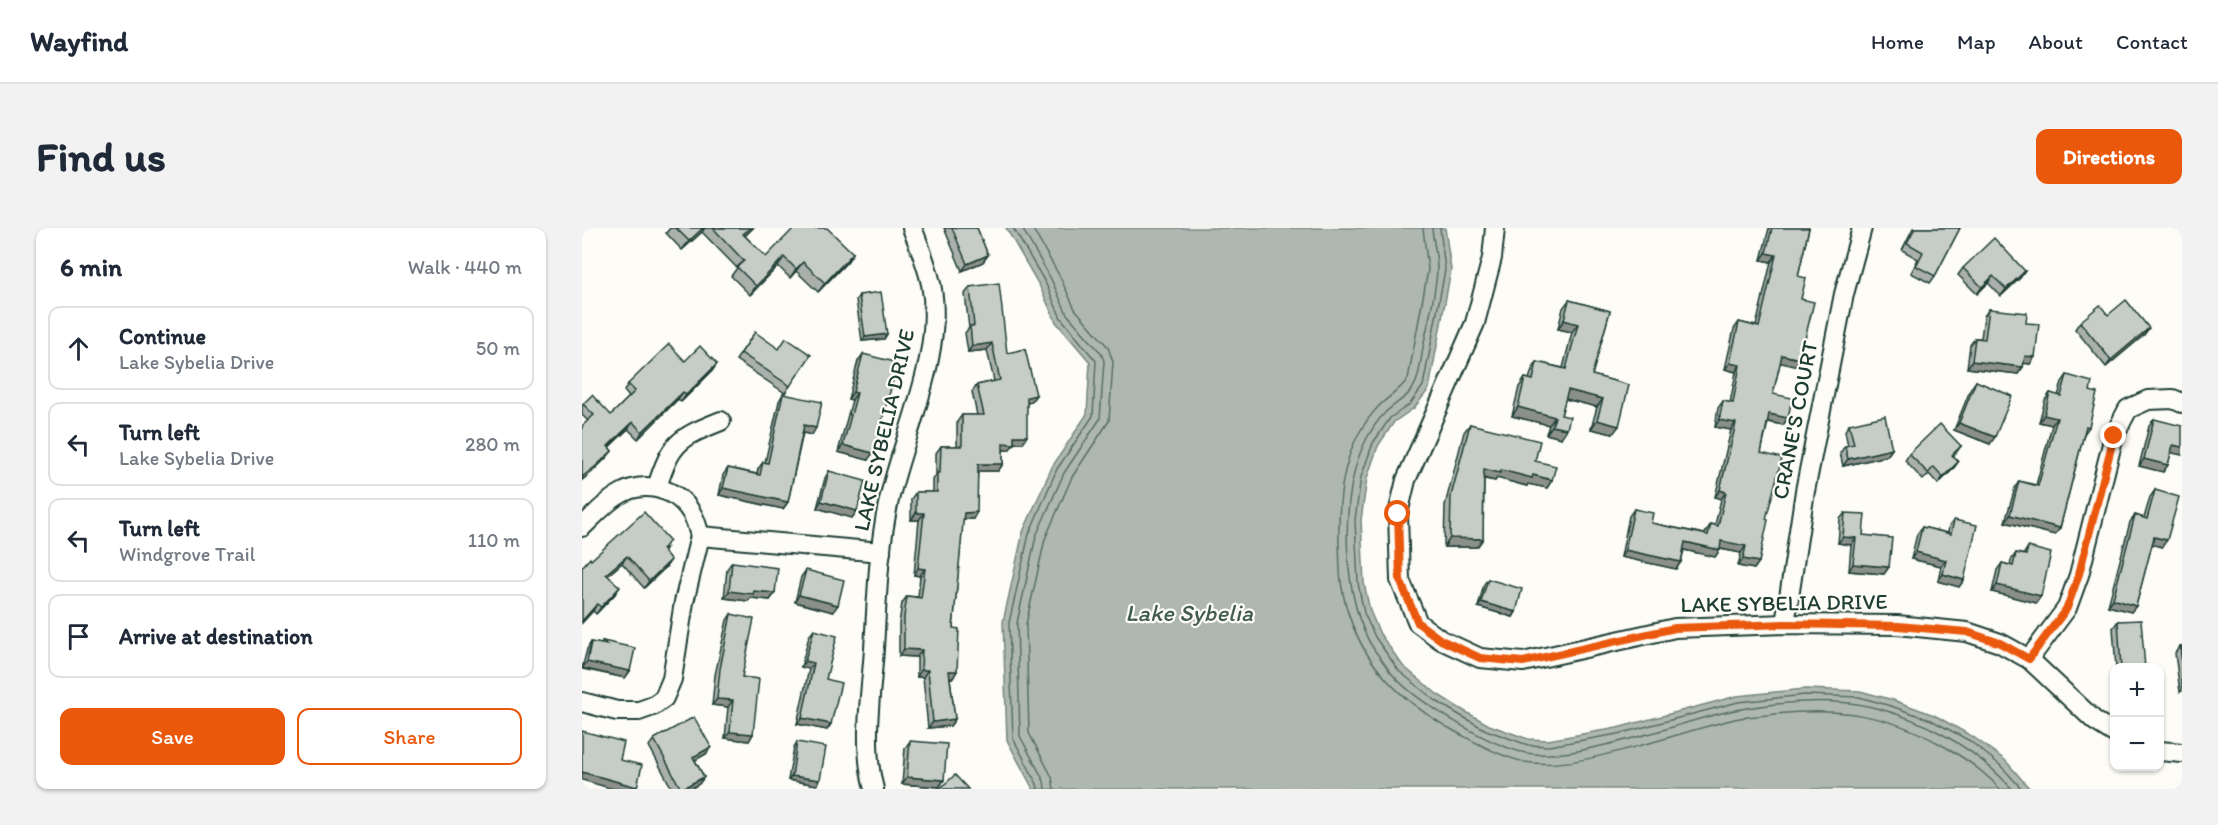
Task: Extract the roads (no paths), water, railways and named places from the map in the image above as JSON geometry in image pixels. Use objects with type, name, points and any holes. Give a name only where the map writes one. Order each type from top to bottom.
[{"type":"street","name":"LAKE SYBELIA DRIVE","points":[[874,789],[868,733],[880,552],[889,500],[931,352],[934,317],[931,284],[912,228]]},
{"type":"street","name":"LAKE SYBELIA DRIVE","points":[[1496,228],[1492,258],[1474,323],[1406,480],[1398,514],[1400,580],[1418,623],[1441,640],[1480,658],[1523,662],[1675,628],[1785,624],[1898,626],[1967,632],[2000,643],[2029,659],[2095,722],[2110,730]]},
{"type":"street","name":"CRANE'S COURT","points":[[1785,624],[1804,491],[1844,294],[1862,228]]},
{"type":"street","points":[[2029,659],[2067,608],[2079,574],[2114,436],[2128,409],[2148,400],[2173,399],[2182,403]]},
{"type":"street","points":[[657,487],[666,460],[678,442],[697,430],[721,421]]},
{"type":"street","points":[[582,527],[617,496],[638,486],[657,487],[678,497],[692,514],[700,536],[684,602],[672,679],[664,698],[653,706],[639,711],[617,711],[582,702]]},
{"type":"street","points":[[700,536],[880,552]]},
{"type":"street","points":[[2164,751],[2182,753]]},
{"type":"water","name":"Lake Sybelia","points":[[1006,228],[1445,228],[1451,270],[1429,389],[1414,408],[1394,422],[1378,446],[1367,478],[1361,520],[1364,583],[1370,611],[1380,634],[1403,666],[1437,694],[1459,708],[1489,725],[1528,739],[1548,740],[1617,728],[1737,696],[1805,689],[1860,691],[1934,715],[1973,737],[2005,760],[2030,789],[1033,789],[1007,740],[1003,622],[1023,532],[1052,467],[1087,414],[1090,362],[1056,322],[1039,285]]}]
